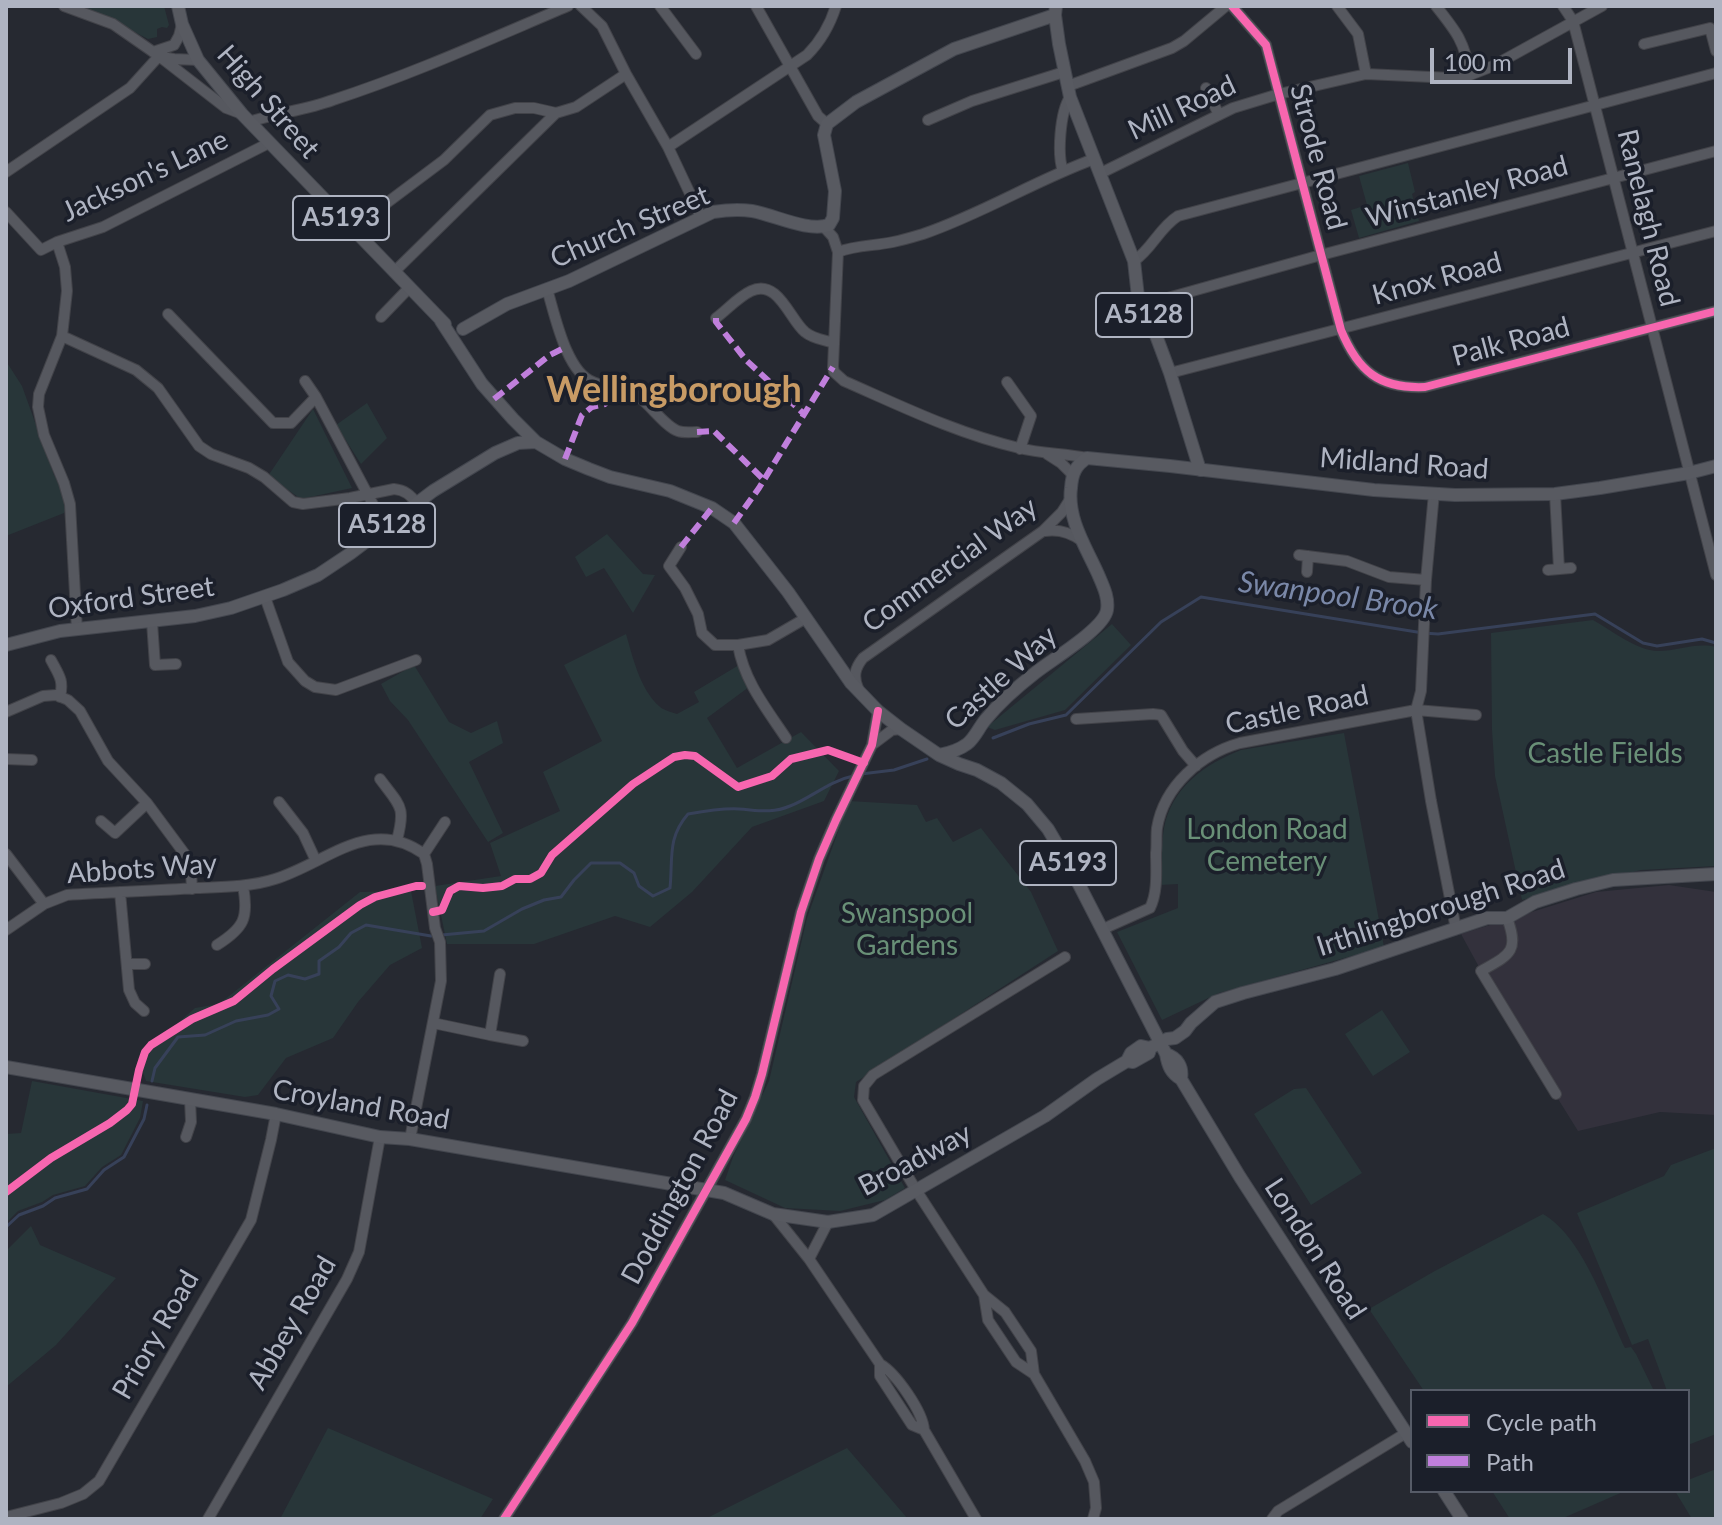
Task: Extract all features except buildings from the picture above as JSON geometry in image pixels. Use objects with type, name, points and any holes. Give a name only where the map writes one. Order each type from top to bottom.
[{"type":"main road","name":"High Street","points":[[178,6],[182,24],[198,60],[245,118],[441,321],[450,328],[463,329]]},
{"type":"main road","name":"A5128","points":[[827,124],[856,102],[954,49],[1055,10],[1069,92],[1134,261],[1139,306],[1154,330],[1170,373],[1200,470]]},
{"type":"main road","points":[[824,227],[833,218],[835,191],[824,135],[827,124]]},
{"type":"main road","name":"Church Street","points":[[463,329],[507,304],[631,252],[713,212],[752,211],[824,227]]},
{"type":"main road","name":"High Street","points":[[441,321],[476,376],[513,419]]},
{"type":"main road","points":[[462,353],[460,342],[463,329]]},
{"type":"main road","points":[[506,447],[513,435],[513,419]]},
{"type":"main road","name":"A5193","points":[[513,419],[536,442],[565,459],[610,477],[670,491],[712,508],[734,523],[859,691]]},
{"type":"main road","name":"Oxford Street","points":[[6,645],[44,634],[195,616],[265,597],[318,575],[433,491],[506,447],[536,442]]},
{"type":"main road","points":[[1072,474],[1087,458]]},
{"type":"main road","name":"Midland Road","points":[[1087,458],[1374,490],[1455,495],[1555,494],[1716,466]]},
{"type":"main road","name":"Commercial Way","points":[[1069,501],[1072,474]]},
{"type":"main road","name":"Castle Way","points":[[939,755],[951,753],[969,742],[1007,697],[1095,629],[1106,616],[1108,606],[1104,587],[1073,519],[1069,501]]},
{"type":"main road","name":"London Road","points":[[859,691],[878,711],[939,755],[1001,783],[1027,804],[1048,829],[1103,929],[1166,1054],[1168,1065],[1181,1079],[1240,1177],[1409,1437]]},
{"type":"main road","points":[[969,742],[977,770]]},
{"type":"main road","name":"Irthlingborough Road","points":[[1159,1043],[1189,1028],[1215,1002],[1335,969],[1487,918],[1507,918],[1535,902],[1576,889],[1613,880],[1716,874]]},
{"type":"main road","name":"Broadway","points":[[707,1190],[730,1195],[773,1214],[828,1222],[873,1215],[1045,1116],[1097,1079],[1127,1061],[1133,1062],[1149,1053],[1159,1043]]},
{"type":"main road","name":"Croyland Road","points":[[6,1067],[276,1114],[380,1137],[410,1139],[707,1190]]},
{"type":"main road","points":[[1445,1493],[1462,1519]]},
{"type":"street","points":[[64,6],[113,24],[226,108],[245,118],[330,102],[454,56],[568,6]]},
{"type":"street","points":[[581,6],[602,26],[668,147],[701,217]]},
{"type":"street","points":[[660,6],[696,54]]},
{"type":"street","points":[[756,6],[818,116],[827,124]]},
{"type":"street","points":[[668,147],[807,55],[819,42],[836,6]]},
{"type":"street","points":[[1063,171],[1060,161],[1064,106],[1069,92],[1172,48],[1226,6]]},
{"type":"street","name":"Strode Road","points":[[1232,6],[1266,45],[1341,330]]},
{"type":"street","points":[[1337,6],[1358,34],[1366,74]]},
{"type":"street","points":[[1436,6],[1459,35],[1467,52],[1470,75]]},
{"type":"street","name":"Ranelagh Road","points":[[1563,6],[1573,21],[1716,575]]},
{"type":"street","name":"Mill Road","points":[[1101,173],[1233,108],[1279,94],[1366,74],[1453,78],[1470,75],[1493,66],[1602,6]]},
{"type":"street","points":[[6,172],[130,88],[156,54],[174,45],[182,24]]},
{"type":"street","points":[[1644,44],[1710,28],[1716,51]]},
{"type":"street","points":[[156,54],[174,59],[198,60]]},
{"type":"street","points":[[928,120],[972,101],[1064,72]]},
{"type":"street","points":[[1134,261],[1178,216],[1716,73]]},
{"type":"street","points":[[394,272],[556,113],[576,107],[626,74]]},
{"type":"street","points":[[1206,88],[1219,115]]},
{"type":"street","points":[[352,229],[444,160],[490,115],[515,108],[556,113]]},
{"type":"street","name":"Jackson's Lane","points":[[6,212],[41,250],[103,227],[269,143]]},
{"type":"street","name":"Winstanley Road","points":[[1139,306],[1716,151]]},
{"type":"street","points":[[824,227],[833,237],[838,252],[852,247],[895,242],[966,217],[1094,159]]},
{"type":"street","name":"Knox Road","points":[[1170,373],[1716,231]]},
{"type":"street","points":[[57,242],[65,267],[67,291],[62,336],[39,394],[38,407],[44,435],[70,504],[77,630]]},
{"type":"street","name":"Midland Road","points":[[838,252],[834,372],[844,381],[949,426],[1020,449],[1087,458]]},
{"type":"street","points":[[381,317],[409,288]]},
{"type":"street","points":[[547,289],[564,341],[575,367],[584,378],[631,391],[677,431],[697,432]]},
{"type":"street","points":[[716,318],[751,291],[770,291],[802,330],[834,343]]},
{"type":"street","name":"Palk Road","points":[[1341,330],[1357,361],[1368,373],[1396,386],[1411,387],[1441,384],[1716,311]]},
{"type":"street","points":[[168,314],[273,423],[291,423],[316,397]]},
{"type":"street","points":[[62,336],[136,370],[158,388],[199,446],[211,454],[249,468],[293,502],[303,504],[401,489],[417,503]]},
{"type":"street","points":[[305,381],[385,527]]},
{"type":"street","points":[[1007,382],[1031,416],[1020,449]]},
{"type":"street","name":"Midland Road","points":[[1045,453],[1072,474]]},
{"type":"street","points":[[1434,493],[1421,691],[1416,710],[1456,929]]},
{"type":"street","points":[[1555,494],[1559,569]]},
{"type":"street","name":"Commercial Way","points":[[859,691],[855,673],[863,658],[1043,531],[1069,501]]},
{"type":"street","points":[[1043,531],[1064,531],[1084,542]]},
{"type":"street","points":[[681,547],[669,566],[698,614],[702,633],[715,645],[768,640],[806,618]]},
{"type":"street","points":[[1307,572],[1303,556],[1358,563],[1389,577],[1426,580]]},
{"type":"street","points":[[265,597],[288,662],[315,687],[336,690],[416,660]]},
{"type":"street","points":[[152,622],[155,665],[176,664]]},
{"type":"street","points":[[738,645],[751,687],[786,738]]},
{"type":"street","points":[[51,660],[63,685],[60,697]]},
{"type":"street","points":[[6,712],[43,696],[68,700],[80,711],[108,761],[147,803],[184,853],[191,871],[192,889]]},
{"type":"street","name":"Castle Road","points":[[1103,929],[1150,908],[1155,886],[1157,828],[1163,808],[1171,792],[1196,766],[1221,748],[1416,710],[1476,715]]},
{"type":"street","name":"Doddington Road","points":[[504,1519],[632,1323],[746,1119],[755,1097],[801,912],[819,859],[872,745],[878,711]]},
{"type":"street","points":[[1076,719],[1161,715],[1196,766]]},
{"type":"street","points":[[872,745],[892,730],[901,729]]},
{"type":"street","points":[[6,759],[32,760]]},
{"type":"street","points":[[380,779],[401,809],[397,840],[424,854],[435,928],[440,942],[441,981],[410,1139]]},
{"type":"street","points":[[279,802],[303,833],[316,861]]},
{"type":"street","points":[[101,821],[115,833],[147,803]]},
{"type":"street","points":[[424,854],[445,822]]},
{"type":"street","name":"Abbots Way","points":[[6,930],[44,904],[67,895],[243,886],[276,879],[366,840],[397,840]]},
{"type":"street","points":[[6,854],[44,904]]},
{"type":"street","name":"Abbots Way","points":[[217,945],[236,933],[244,920],[247,904],[243,886]]},
{"type":"street","points":[[120,892],[129,990],[135,1003],[144,1011]]},
{"type":"street","points":[[1507,918],[1513,938],[1509,953],[1481,971],[1556,1094]]},
{"type":"street","points":[[1065,957],[873,1075],[864,1086],[863,1100],[916,1190],[984,1295],[1005,1312],[1031,1351],[1034,1374],[1094,1482],[1096,1508],[1093,1519]]},
{"type":"street","points":[[127,964],[145,964]]},
{"type":"street","points":[[490,1035],[500,974]]},
{"type":"street","points":[[433,1023],[523,1041]]},
{"type":"street","points":[[186,1137],[191,1122],[190,1099]]},
{"type":"street","name":"Priory Road","points":[[6,1517],[61,1503],[83,1494],[99,1481],[251,1220],[276,1114]]},
{"type":"street","name":"Abbey Road","points":[[208,1519],[347,1279],[359,1252],[380,1137]]},
{"type":"street","points":[[773,1214],[809,1259],[880,1364],[890,1370],[923,1420],[924,1430],[976,1519]]},
{"type":"street","points":[[809,1259],[828,1222]]},
{"type":"street","points":[[984,1295],[988,1320],[1016,1362],[1034,1374]]},
{"type":"street","points":[[1272,1519],[1278,1511],[1409,1437]]},
{"type":"shaded area","points":[[1669,885],[1716,892],[1716,1115],[1660,1112],[1578,1131],[1502,1009],[1461,934],[1596,892]]},
{"type":"green space","points":[[75,6],[164,6],[169,25],[157,29],[157,37],[148,39]]},
{"type":"green space","points":[[1408,163],[1419,221],[1359,238],[1351,210],[1367,205],[1359,176]]},
{"type":"green space","points":[[6,361],[22,386],[54,475],[70,504],[64,513],[6,536]]},
{"type":"green space","points":[[367,403],[387,438],[361,464],[336,425]]},
{"type":"green space","points":[[313,409],[352,488],[301,499],[268,476]]},
{"type":"green space","points":[[607,534],[643,574],[655,575],[633,613],[604,568],[586,577],[575,557]]},
{"type":"green space","name":"Castle Fields","points":[[1593,620],[1633,644],[1650,650],[1716,647],[1716,866],[1641,870],[1522,900],[1495,776],[1491,633]]},
{"type":"green space","points":[[1112,624],[1131,645],[1065,710],[995,730],[987,727]]},
{"type":"green space","points":[[626,634],[638,673],[652,699],[667,711],[677,714],[699,702],[694,692],[739,665],[749,687],[707,718],[737,768],[801,732],[839,771],[824,801],[752,827],[692,892],[650,927],[615,916],[534,944],[447,944],[435,886],[501,876],[490,843],[560,811],[543,772],[602,741],[564,665]]},
{"type":"green space","points":[[414,665],[449,722],[471,733],[497,721],[503,743],[469,762],[503,833],[488,842],[381,684]]},
{"type":"green space","name":"London Road Cemetery","points":[[1344,733],[1384,947],[1219,993],[1162,1020],[1117,932],[1178,908],[1178,884],[1160,885],[1164,828],[1174,800],[1203,770],[1241,750]]},
{"type":"green space","name":"Swanspool Gardens","points":[[849,801],[917,805],[926,822],[937,818],[953,842],[981,828],[1031,892],[1058,951],[856,1082],[854,1097],[905,1188],[885,1200],[840,1211],[785,1208],[725,1180],[769,1081],[807,918]]},
{"type":"green space","points":[[411,891],[422,948],[390,965],[358,1002],[333,1038],[286,1058],[258,1095],[245,1097],[146,1081],[138,1058],[195,1008],[219,1004],[360,892]]},
{"type":"green space","points":[[1382,1010],[1410,1052],[1373,1076],[1345,1034]]},
{"type":"green space","points":[[32,1081],[143,1101],[140,1118],[121,1155],[102,1167],[85,1186],[53,1195],[18,1211],[6,1223],[6,1134],[21,1133]]},
{"type":"green space","points":[[1306,1088],[1362,1173],[1311,1205],[1254,1114],[1294,1089]]},
{"type":"green space","points":[[1716,1148],[1716,1434],[1690,1444],[1690,1389],[1666,1389],[1648,1339],[1632,1345],[1577,1213],[1664,1176],[1671,1165]]},
{"type":"green space","points":[[1543,1214],[1557,1224],[1581,1256],[1625,1348],[1631,1347],[1636,1354],[1653,1389],[1423,1389],[1369,1309]]},
{"type":"green space","points":[[31,1226],[40,1245],[116,1278],[56,1345],[6,1387],[6,1251]]},
{"type":"green space","points":[[328,1428],[493,1499],[480,1519],[280,1519]]},
{"type":"green space","points":[[847,1448],[908,1519],[705,1519]]},
{"type":"green space","points":[[1716,1469],[1716,1519],[1692,1519],[1676,1493],[1690,1493],[1690,1479]]},
{"type":"green space","points":[[1493,1493],[1620,1493],[1561,1519],[1510,1519]]},
{"type":"waterway","name":"Swanpool Brook","points":[[993,738],[1029,724],[1066,715],[1161,622],[1201,597],[1438,634],[1595,614],[1643,643],[1657,646],[1702,639],[1716,643]]},
{"type":"waterway","points":[[861,774],[894,770],[927,759]]},
{"type":"waterway","points":[[152,1081],[155,1068],[178,1037],[205,1035],[236,1021],[268,1015],[279,1009],[271,996],[275,981],[288,975],[305,979],[319,974],[319,961],[339,947],[351,933],[366,925],[431,936],[484,931],[522,909],[561,897],[591,863],[620,863],[634,873],[639,886],[653,896],[670,888],[674,840],[688,814],[726,809],[777,810],[853,776]]},
{"type":"waterway","points":[[6,1227],[19,1215],[55,1198],[87,1189],[104,1170],[124,1157],[144,1119],[147,1105]]},
{"type":"marked path","points":[[716,318],[746,360],[804,414]]},
{"type":"marked path","points":[[494,399],[550,355],[566,347]]},
{"type":"marked path","points":[[734,523],[833,367]]},
{"type":"marked path","points":[[565,459],[582,415],[592,407],[605,404],[612,397],[615,387]]},
{"type":"marked path","points":[[697,432],[714,431],[764,480]]},
{"type":"marked path","points":[[681,547],[712,508]]},
{"type":"cycle path","points":[[1232,6],[1266,45],[1341,330],[1355,356],[1372,375],[1395,385],[1425,387],[1716,311]]},
{"type":"cycle path","points":[[504,1519],[632,1323],[746,1119],[762,1074],[801,912],[819,859],[872,745],[878,711]]},
{"type":"cycle path","points":[[433,912],[442,910],[450,891],[459,886],[502,886],[515,879],[530,879],[541,873],[552,855],[633,784],[674,757],[695,756],[738,787],[772,776],[791,759],[828,750],[864,763]]},
{"type":"cycle path","points":[[6,1192],[51,1158],[127,1110],[132,1104],[145,1052],[151,1045],[192,1019],[234,1001],[360,905],[375,897],[422,886]]},
{"type":"district","name":"Wellingborough","points":[[674,390]]}]
